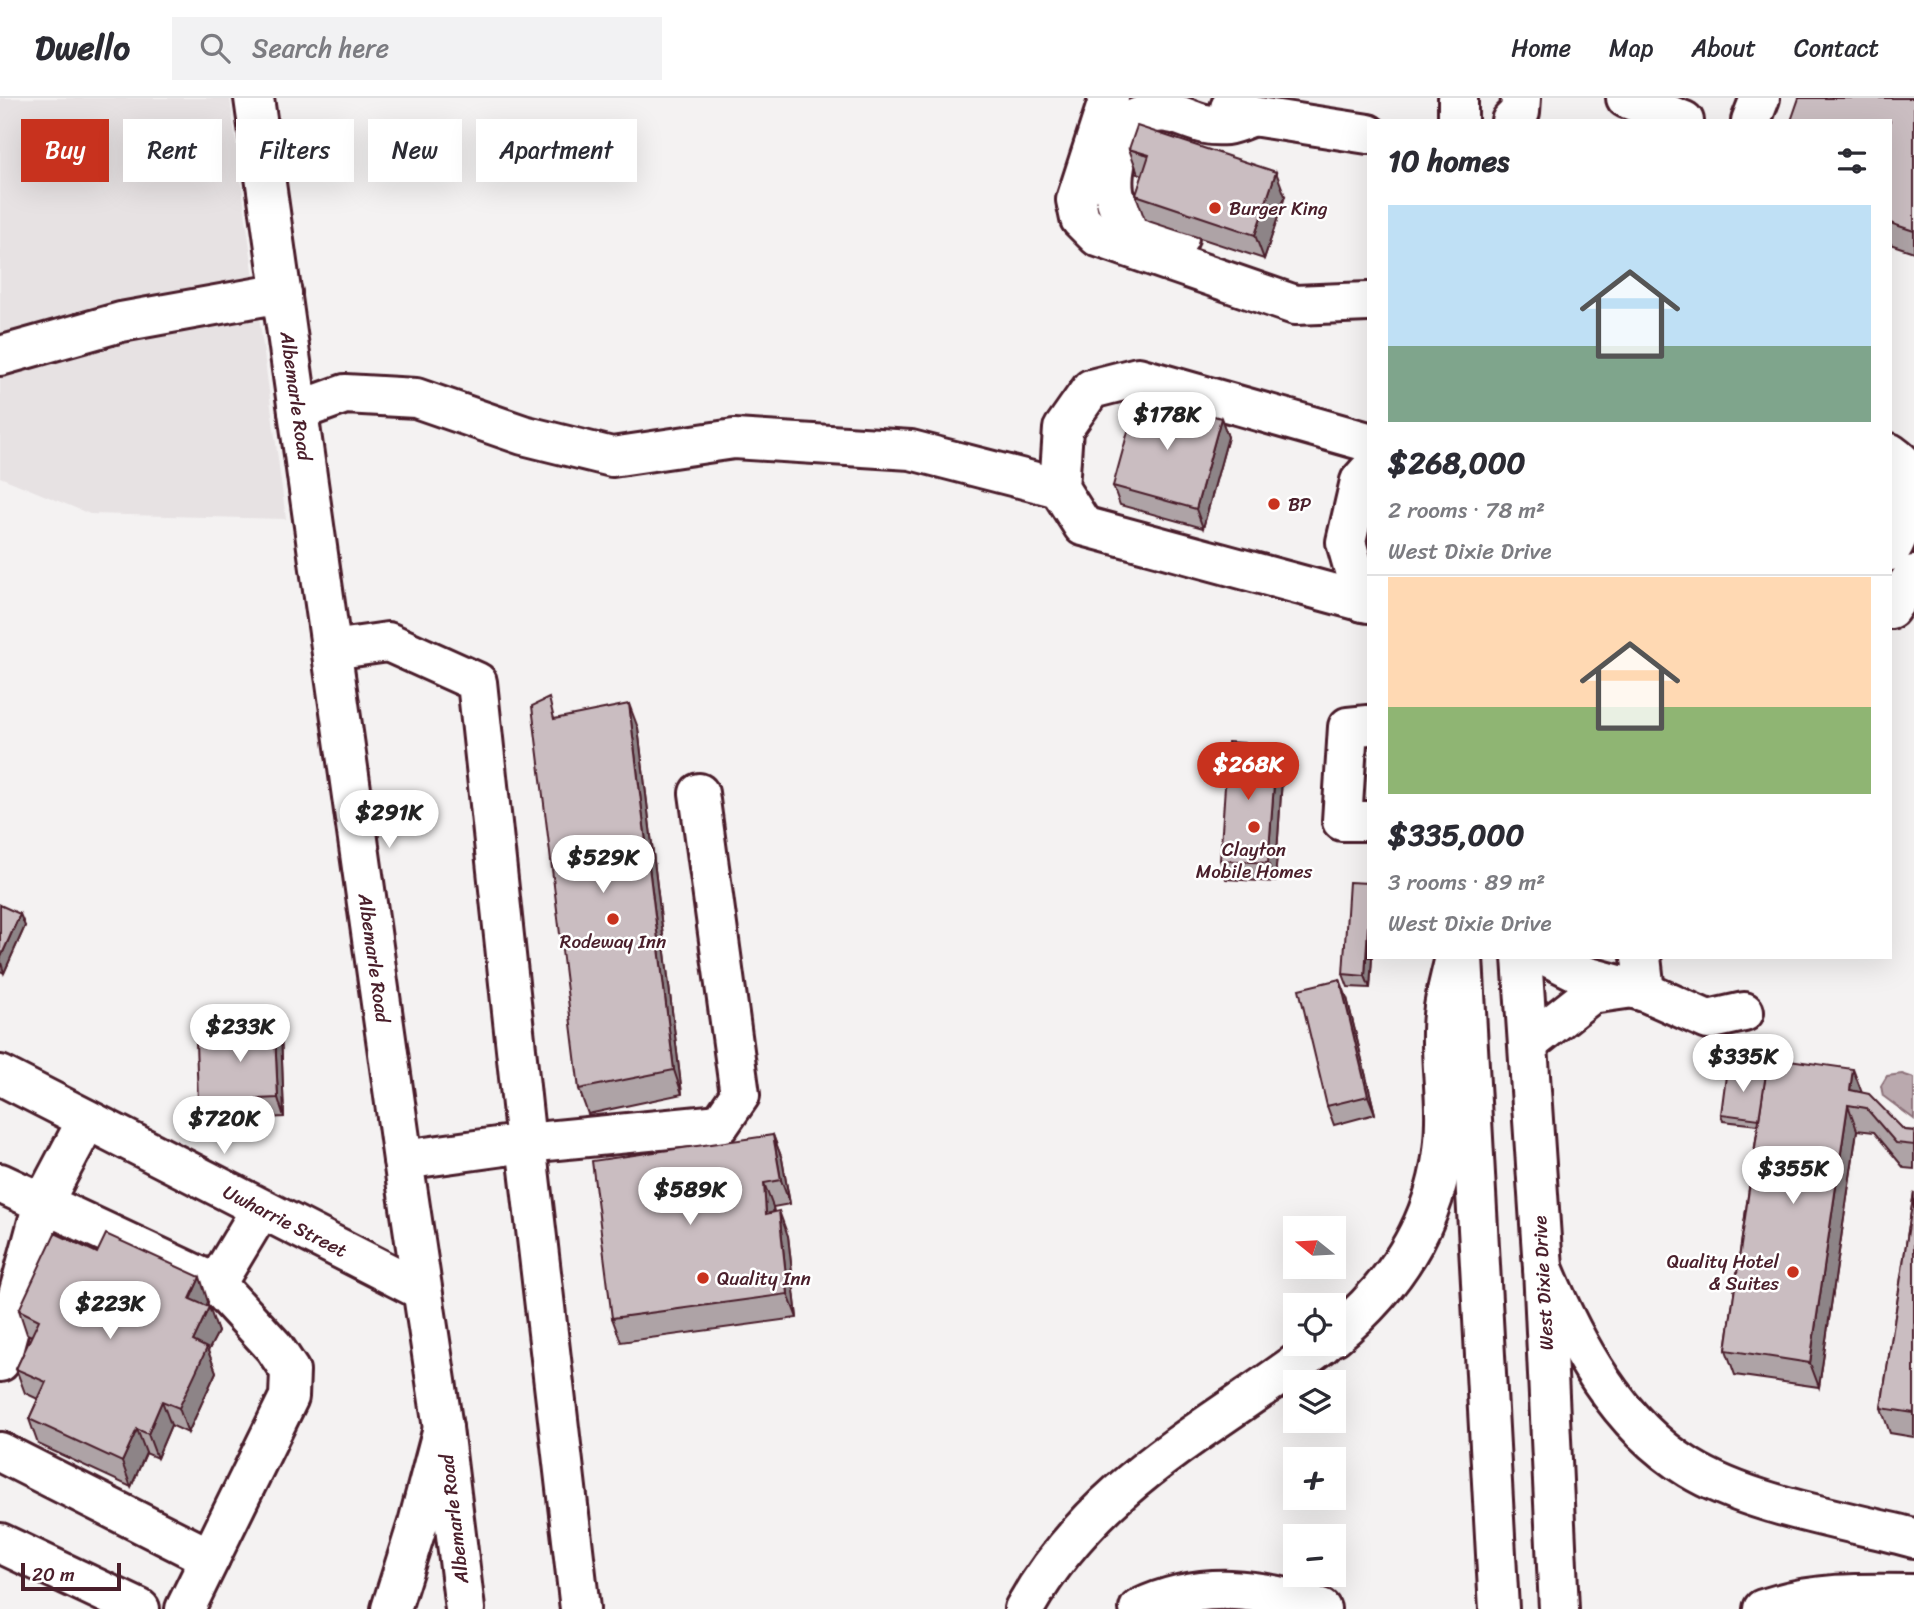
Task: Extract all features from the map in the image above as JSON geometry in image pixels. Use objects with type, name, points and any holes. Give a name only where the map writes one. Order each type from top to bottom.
[{"type":"main road","name":"Albemarle Road","points":[[254,98],[421,1290],[443,1428],[465,1609]]},
{"type":"main road","points":[[1109,98],[1076,200],[1080,219],[1098,237],[1295,305],[1367,302]]},
{"type":"main road","points":[[1201,98],[1253,116],[1367,134]]},
{"type":"main road","points":[[1458,98],[1458,119]]},
{"type":"main road","points":[[1513,119],[1520,112],[1521,98]]},
{"type":"main road","points":[[1626,98],[1679,119]]},
{"type":"main road","points":[[1752,119],[1760,98]]},
{"type":"main road","points":[[1253,116],[1227,125],[1206,123],[1168,111],[1149,111],[1129,121],[1121,141],[1113,179],[1115,203],[1130,220],[1260,268],[1295,305]]},
{"type":"main road","points":[[0,356],[121,322],[282,293]]},
{"type":"main road","points":[[1366,603],[1083,526],[1059,488],[1063,429],[1091,389],[1138,377],[1367,442]]},
{"type":"main road","points":[[298,411],[345,394],[416,398],[523,435],[612,457],[734,439],[911,450],[1059,488]]},
{"type":"main road","points":[[1892,427],[1914,444]]},
{"type":"main road","points":[[1892,455],[1902,463],[1908,484],[1897,512],[1901,530],[1892,547]]},
{"type":"main road","points":[[1366,603],[1346,542],[1360,481],[1367,473]]},
{"type":"main road","points":[[1892,606],[1914,575]]},
{"type":"main road","points":[[332,650],[388,642],[477,682],[526,1143],[580,1609]]},
{"type":"main road","points":[[1367,725],[1348,727],[1342,821],[1367,821]]},
{"type":"main road","points":[[403,1160],[526,1143],[720,1124],[740,1095],[699,793]]},
{"type":"main road","points":[[1346,1326],[1363,1311],[1395,1274],[1425,1222],[1437,1190],[1443,1157],[1445,1121],[1443,1016],[1455,959]]},
{"type":"main road","points":[[1463,959],[1499,1609]]},
{"type":"main road","name":"West Dixie Drive","points":[[1522,959],[1543,1268],[1559,1609]]},
{"type":"main road","points":[[1552,959],[1586,976],[1637,979],[1708,1020],[1744,1012]]},
{"type":"main road","points":[[1529,1043],[1591,994],[1637,979]]},
{"type":"main road","name":"Uwharrie Street","points":[[0,1075],[421,1290]]},
{"type":"main road","points":[[0,1362],[43,1203],[87,1120]]},
{"type":"main road","points":[[0,1183],[216,1284],[274,1347],[290,1371],[289,1397],[185,1609]]},
{"type":"main road","points":[[216,1284],[261,1209]]},
{"type":"main road","points":[[1543,1268],[1565,1321],[1607,1387],[1656,1444],[1689,1468],[1727,1486],[1914,1538]]},
{"type":"main road","points":[[1024,1609],[1077,1532],[1122,1488],[1172,1449],[1306,1356]]},
{"type":"main road","points":[[391,1609],[418,1523],[443,1428]]},
{"type":"main road","points":[[0,1452],[210,1558]]},
{"type":"main road","points":[[0,1543],[140,1609]]},
{"type":"main road","points":[[1139,1609],[1187,1592],[1218,1588],[1249,1589],[1288,1597],[1321,1609]]},
{"type":"main road","points":[[1763,1609],[1803,1597],[1842,1593],[1914,1594]]},
{"type":"shaded area","points":[[0,98],[230,98],[236,143],[236,182],[241,182],[286,519],[90,514],[0,477]]},
{"type":"shaded area","points":[[1902,1074],[1914,1078],[1914,1119],[1883,1096],[1881,1086],[1887,1076]]},
{"type":"building","points":[[1799,98],[1914,98],[1914,231],[1892,224],[1892,119],[1792,119]]},
{"type":"building","name":"Burger King","points":[[1137,126],[1276,172],[1255,235],[1136,195],[1149,155],[1129,149]]},
{"type":"building","points":[[1138,395],[1221,418],[1196,509],[1113,486]]},
{"type":"building","name":"Rodeway Inn","points":[[549,698],[554,719],[629,704],[674,1070],[579,1089],[532,706]]},
{"type":"building","points":[[1228,742],[1277,745],[1268,863],[1220,860]]},
{"type":"building","points":[[1349,882],[1367,883],[1365,976],[1343,974]]},
{"type":"building","points":[[0,905],[20,914],[0,959]]},
{"type":"building","points":[[1340,979],[1368,1096],[1327,1106],[1299,989]]},
{"type":"building","points":[[274,1014],[278,1098],[198,1102],[196,1042],[245,1040],[244,1015]]},
{"type":"building","name":"Quality Hotel & Suites","points":[[1768,1057],[1853,1069],[1850,1090],[1869,1094],[1904,1130],[1914,1131],[1914,1145],[1896,1143],[1866,1108],[1848,1105],[1810,1363],[1726,1350]]},
{"type":"building","points":[[1727,1068],[1766,1074],[1759,1119],[1721,1114]]},
{"type":"building","name":"Quality Inn","points":[[773,1135],[781,1180],[764,1183],[766,1214],[779,1211],[788,1294],[612,1318],[592,1161]]},
{"type":"building","points":[[1914,1192],[1914,1413],[1881,1408]]},
{"type":"building","points":[[55,1233],[97,1253],[106,1234],[200,1277],[190,1299],[209,1307],[193,1341],[207,1348],[179,1408],[162,1401],[148,1434],[137,1429],[122,1462],[29,1419],[46,1382],[16,1369],[39,1320],[19,1310]]},
{"type":"place","name":"Burger King","points":[[1215,208]]},
{"type":"place","name":"BP","points":[[1274,504]]},
{"type":"place","name":"Clayton Mobile Homes","points":[[1254,827]]},
{"type":"place","name":"Rodeway Inn","points":[[613,919]]},
{"type":"place","name":"Quality Hotel & Suites","points":[[1793,1272]]},
{"type":"place","name":"Quality Inn","points":[[703,1278]]}]
